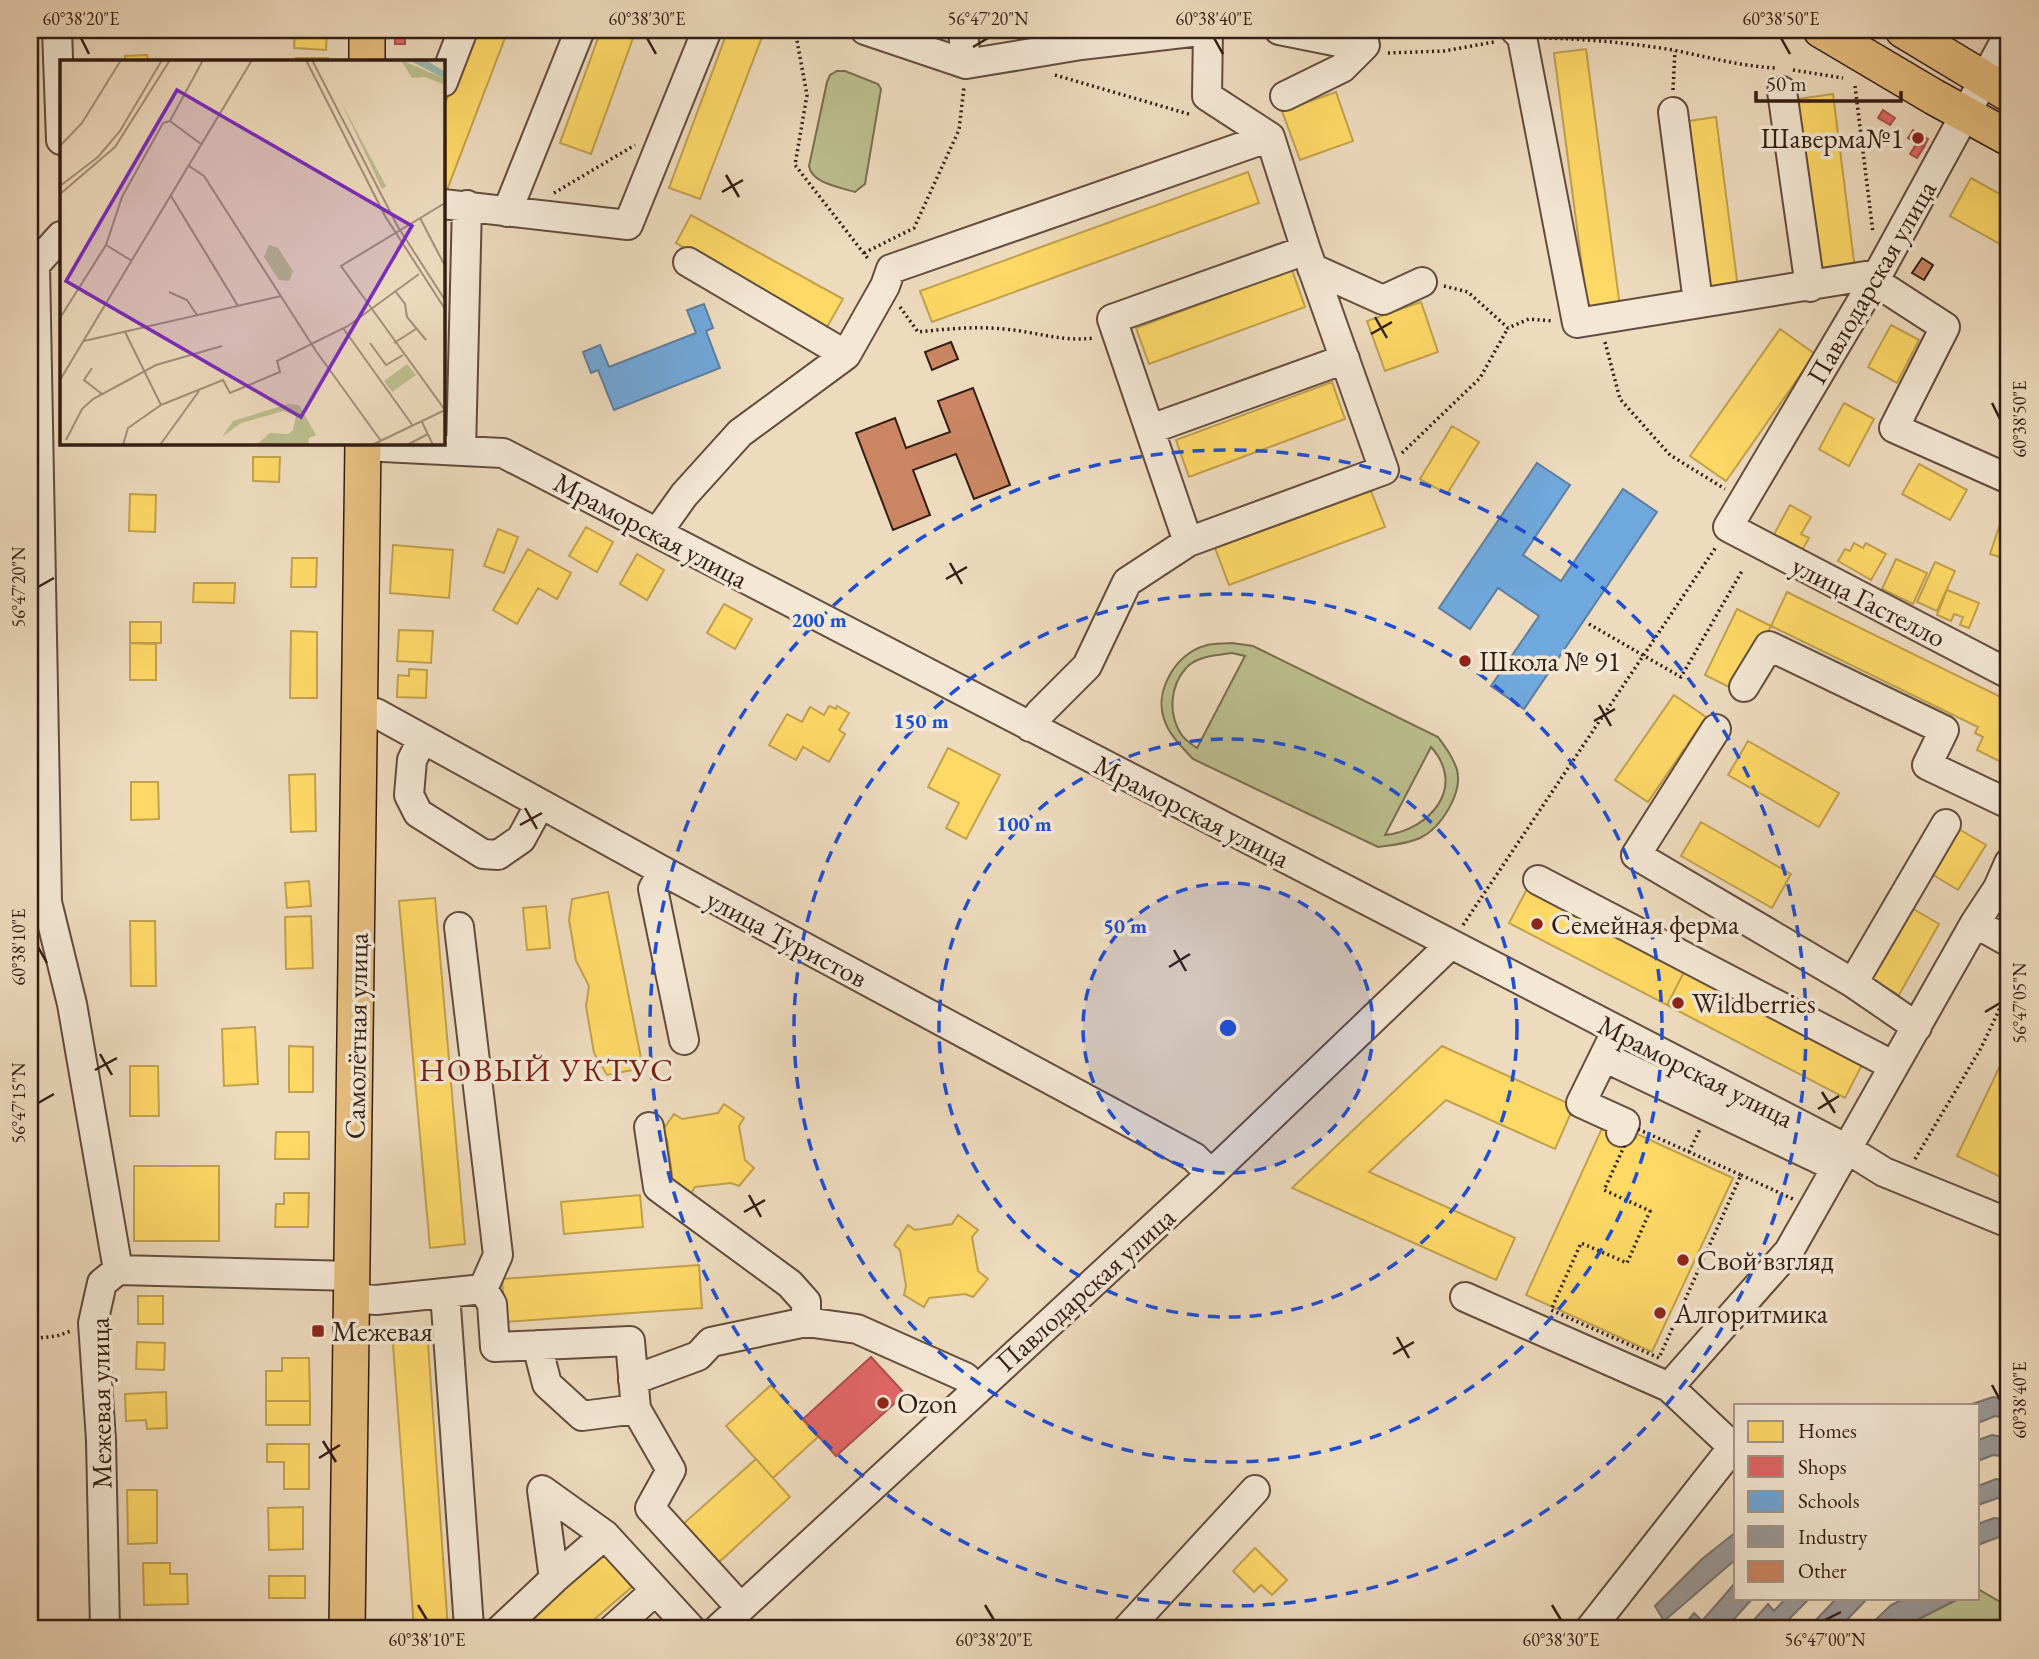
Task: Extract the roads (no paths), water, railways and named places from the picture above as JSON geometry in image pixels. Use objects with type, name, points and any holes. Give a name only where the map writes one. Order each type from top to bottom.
[{"type":"main road","points":[[367,60],[368,30]]},
{"type":"main road","points":[[1822,30],[2009,138]]},
{"type":"main road","points":[[1903,30],[1997,87]]},
{"type":"main road","name":"Самолётная улица","points":[[347,1629],[363,444]]},
{"type":"street","points":[[57,30],[60,112]]},
{"type":"street","points":[[444,79],[463,30]]},
{"type":"street","points":[[507,212],[580,30]]},
{"type":"street","points":[[461,451],[455,204],[628,225],[707,30]]},
{"type":"street","points":[[865,30],[966,64],[1080,37],[1208,30],[1207,96],[1270,137],[1309,259],[1384,470],[1188,542],[1127,582],[1087,666],[1040,713],[1030,727]]},
{"type":"street","points":[[963,30],[966,64]]},
{"type":"street","points":[[1279,30],[1365,45],[1342,68],[1285,96]]},
{"type":"street","points":[[1515,30],[1522,37],[1577,323],[1698,302],[1876,278],[1945,327],[1894,428],[2009,479]]},
{"type":"street","name":"Павлодарская улица","points":[[1728,527],[1876,278],[1967,114],[1997,87],[2009,34]]},
{"type":"street","points":[[1782,91],[1810,287]]},
{"type":"street","points":[[1673,112],[1698,302]]},
{"type":"street","points":[[657,533],[684,495],[740,433],[846,355],[885,286],[891,269],[1270,137]]},
{"type":"street","points":[[60,237],[35,265],[47,902],[72,1004],[118,1270],[353,1287],[376,1300],[483,1289]]},
{"type":"street","points":[[1188,542],[1112,319],[1309,259],[1383,300],[1422,282]]},
{"type":"street","points":[[688,262],[846,355]]},
{"type":"street","points":[[1151,429],[1345,359]]},
{"type":"street","name":"Мраморская улица","points":[[363,444],[503,453],[1616,1030],[1841,1158],[1885,1172],[2009,1223]]},
{"type":"street","name":"улица Гастелло","points":[[1728,527],[2009,674]]},
{"type":"street","points":[[1744,687],[1769,646],[1944,730],[1927,765],[2009,804]]},
{"type":"street","name":"улица Туристов","points":[[360,713],[376,713],[663,872],[1194,1157],[1211,1174]]},
{"type":"street","points":[[1716,729],[1636,855],[1853,983],[1917,1027]]},
{"type":"street","points":[[422,740],[412,760],[409,794],[418,813],[483,854],[498,855],[521,839],[540,804]]},
{"type":"street","points":[[1853,983],[1946,824]]},
{"type":"street","points":[[663,872],[653,889],[684,1040]]},
{"type":"street","points":[[1538,880],[1894,1066]]},
{"type":"street","points":[[1670,1387],[1789,1251],[1976,923],[2006,881]]},
{"type":"street","points":[[1976,923],[2009,942]]},
{"type":"street","points":[[459,927],[498,1255],[483,1289]]},
{"type":"street","name":"Павлодарская улица","points":[[718,1629],[1211,1174],[1450,945]]},
{"type":"street","points":[[1616,1030],[1581,1103],[1625,1123],[1621,1132]]},
{"type":"street","points":[[1604,1057],[1841,1158]]},
{"type":"street","points":[[649,1126],[658,1187],[790,1284],[806,1302],[806,1322]]},
{"type":"street","name":"Межевая улица","points":[[105,1629],[101,1440],[93,1323],[102,1283],[118,1270]]},
{"type":"street","points":[[483,1289],[492,1304],[495,1346],[630,1341],[636,1409],[671,1470],[650,1508],[741,1608]]},
{"type":"street","points":[[445,1293],[469,1626],[466,1629]]},
{"type":"street","points":[[1465,1297],[1670,1387],[1733,1447],[1590,1629]]},
{"type":"street","points":[[633,1380],[698,1356],[711,1342],[806,1322],[857,1329],[965,1377],[976,1389]]},
{"type":"street","points":[[537,1345],[547,1384],[582,1416],[636,1409]]},
{"type":"street","points":[[554,1579],[542,1490],[605,1535],[691,1629]]},
{"type":"street","points":[[1127,1629],[1255,1490]]},
{"type":"street","points":[[501,1629],[605,1535]]},
{"type":"street","points":[[612,1629],[655,1591]]},
{"type":"place","name":"Шаверма№1","points":[[1918,138]]},
{"type":"place","name":"Школа № 91","points":[[1465,661]]},
{"type":"place","name":"Семейная ферма","points":[[1537,924]]},
{"type":"place","name":"Wildberries","points":[[1678,1003]]},
{"type":"place","name":"Свой взгляд","points":[[1683,1260]]},
{"type":"place","name":"Алгоритмика","points":[[1660,1313]]},
{"type":"place","name":"Межевая","points":[[318,1331]]},
{"type":"place","name":"Ozon","points":[[883,1403]]},
{"type":"district","name":"НОВЫЙ УКТУС","points":[[547,1070]]}]
